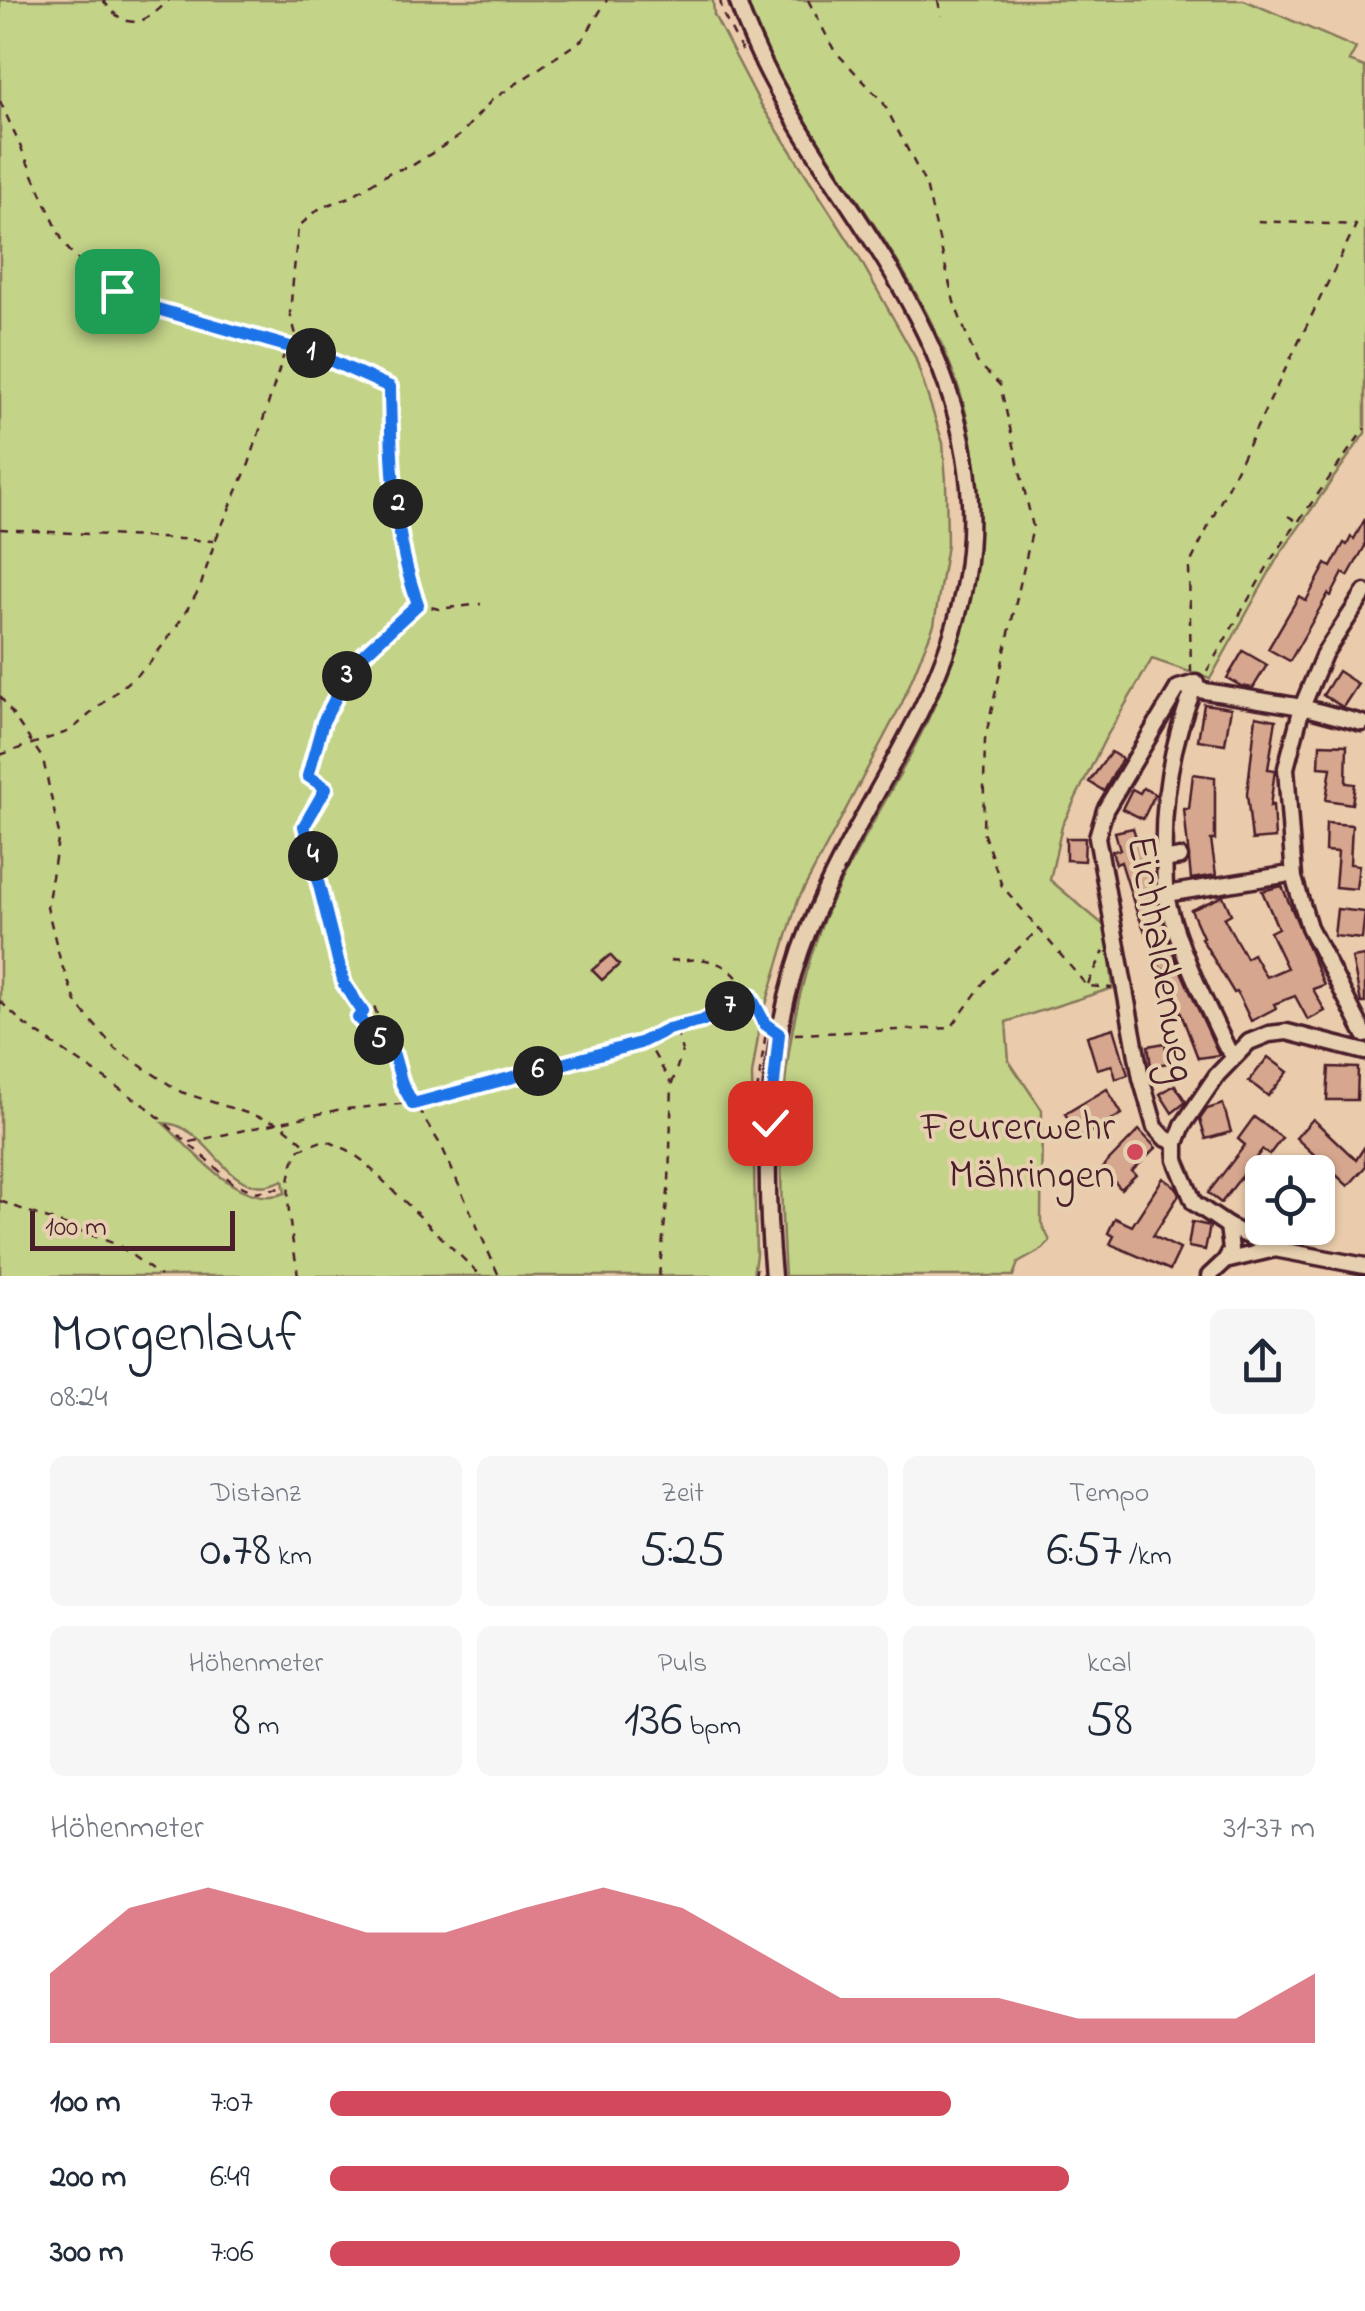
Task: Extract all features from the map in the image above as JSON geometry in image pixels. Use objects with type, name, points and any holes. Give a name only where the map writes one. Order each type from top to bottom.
[{"type":"street","points":[[737,0],[762,61],[891,266],[931,344],[956,411],[966,458],[970,508],[970,557],[950,645],[910,737],[845,850],[809,927],[792,979],[773,1077],[769,1167],[772,1276]]},
{"type":"street","points":[[1365,592],[1324,654],[1302,708],[1286,768],[1292,867],[1309,927],[1365,1035]]},
{"type":"street","points":[[1234,1056],[1226,1048],[1194,976],[1166,894],[1167,779],[1193,685],[1362,723]]},
{"type":"street","name":"Eichhaldenweg","points":[[1176,1143],[1155,1128],[1140,1078],[1098,837],[1104,810],[1178,688],[1193,685]]},
{"type":"street","points":[[1164,860],[1180,857]]},
{"type":"street","points":[[1166,894],[1284,875]]},
{"type":"street","points":[[1365,1052],[1287,1032],[1249,1042],[1206,1090],[1176,1143],[1176,1160],[1194,1203],[1228,1226],[1274,1250],[1349,1270],[1365,1266]]},
{"type":"street","points":[[1210,1276],[1231,1250],[1228,1226]]},
{"type":"street","points":[[1225,1262],[1274,1250]]},
{"type":"path","points":[[103,0],[124,21],[137,22],[148,18],[168,0]]},
{"type":"path","points":[[300,350],[290,313],[298,227],[320,208],[350,197],[392,171],[410,167],[459,136],[492,100],[584,40],[607,0]]},
{"type":"path","points":[[720,0],[722,14],[742,53]]},
{"type":"path","points":[[938,0],[941,16]]},
{"type":"path","points":[[0,101],[64,244],[80,264],[117,291],[147,306],[300,350],[390,387],[391,447],[406,573],[418,604]]},
{"type":"path","points":[[1192,655],[1188,566],[1356,225],[1255,221]]},
{"type":"path","points":[[0,755],[70,732],[148,664],[177,626],[200,588],[215,541],[254,449],[287,347]]},
{"type":"path","points":[[1193,685],[1208,670],[1273,556],[1365,428]]},
{"type":"path","points":[[1288,516],[1298,522]]},
{"type":"path","points":[[0,528],[215,541]]},
{"type":"path","points":[[418,604],[438,608],[481,604]]},
{"type":"path","points":[[363,1012],[344,984],[304,826],[326,788],[308,776],[323,722],[353,664],[418,604]]},
{"type":"path","points":[[0,696],[43,760],[59,834],[48,907],[77,1004],[115,1049],[181,1092],[281,1124],[306,1145]]},
{"type":"path","points":[[670,960],[695,959],[722,965],[742,982],[765,1024],[779,1034],[951,1028],[987,978],[1039,930],[1087,986],[1123,990]]},
{"type":"path","points":[[1087,986],[1113,933]]},
{"type":"path","points":[[190,1142],[337,1110],[413,1104],[453,1096],[640,1043],[668,1029],[702,1021],[750,995]]},
{"type":"path","points":[[0,1001],[25,1024],[110,1081],[190,1142],[232,1182],[268,1192],[288,1187]]},
{"type":"path","points":[[377,1014],[372,1003],[358,1018],[394,1055],[402,1084],[442,1147],[500,1276]]},
{"type":"path","points":[[757,1093],[770,1008]]},
{"type":"path","points":[[659,1276],[670,1182],[672,1084],[682,1051],[677,1033],[668,1029]]},
{"type":"path","points":[[659,1033],[650,1049],[672,1084]]},
{"type":"path","points":[[298,1276],[288,1187],[295,1157],[306,1145],[324,1140],[348,1150],[481,1276]]},
{"type":"path","points":[[0,1201],[118,1246],[160,1276]]},
{"type":"path","points":[[756,1276],[758,1254]]},
{"type":"green space","points":[[0,0],[713,0],[714,15],[760,103],[857,254],[915,357],[943,443],[946,481],[947,545],[934,625],[902,703],[798,900],[760,1024],[752,1075],[756,1254],[753,1276],[0,1276]],"holes":[[[163,1123],[195,1136],[233,1175],[264,1186],[283,1180],[285,1193],[251,1194],[235,1186],[203,1162]]]},
{"type":"green space","points":[[746,0],[1244,0],[1356,48],[1349,61],[1365,67],[1365,433],[1278,557],[1210,679],[1152,659],[1105,739],[1062,826],[1050,880],[1107,928],[1113,988],[1006,1022],[1009,1061],[1042,1110],[1041,1222],[1050,1241],[1018,1263],[1013,1276],[785,1276],[781,1139],[797,1007],[831,903],[912,751],[949,671],[972,590],[978,503],[965,410],[932,324],[886,243],[782,81]]},
{"type":"building","points":[[1365,519],[1365,546],[1348,576],[1343,573],[1331,596],[1328,594],[1290,661],[1268,649],[1299,596],[1306,601],[1326,564],[1331,567],[1344,543],[1354,539]]},
{"type":"building","points":[[1243,651],[1267,665],[1253,688],[1227,678]]},
{"type":"building","points":[[1338,671],[1358,684],[1343,707],[1323,695]]},
{"type":"building","points":[[1204,704],[1231,708],[1225,744],[1198,740]]},
{"type":"building","points":[[1256,716],[1276,720],[1268,769],[1275,770],[1270,806],[1273,805],[1275,838],[1252,840],[1247,794]]},
{"type":"building","points":[[1320,744],[1347,745],[1346,783],[1355,784],[1352,804],[1326,800],[1331,768],[1319,767]]},
{"type":"building","points":[[1111,752],[1122,759],[1104,791],[1089,782]]},
{"type":"building","points":[[1193,774],[1215,777],[1215,840],[1211,840],[1216,875],[1191,879],[1184,809],[1189,809]]},
{"type":"building","points":[[1143,788],[1155,794],[1143,819],[1122,809],[1132,789],[1140,793]]},
{"type":"building","points":[[1326,823],[1352,825],[1350,864],[1359,865],[1356,889],[1335,887],[1338,852],[1325,851]]},
{"type":"building","points":[[1133,828],[1175,958],[1219,1055],[1198,1058],[1164,969],[1161,970],[1136,910],[1121,862],[1116,864],[1112,851],[1120,850],[1115,832]]},
{"type":"building","points":[[1066,838],[1085,838],[1084,861],[1066,860]]},
{"type":"building","points":[[1282,886],[1324,985],[1313,989],[1325,1011],[1308,1020],[1295,996],[1274,1004],[1276,1008],[1251,1021],[1201,938],[1191,910],[1223,896],[1231,914],[1224,918],[1246,958],[1253,954],[1266,977],[1287,968],[1270,932],[1278,928],[1262,891]]},
{"type":"building","points":[[1337,909],[1365,912],[1362,939],[1334,936]]},
{"type":"building","points":[[610,955],[619,965],[602,980],[592,970]]},
{"type":"building","points":[[1365,956],[1365,1003],[1361,1003],[1352,958]]},
{"type":"building","points":[[1114,1028],[1128,1075],[1116,1079],[1112,1065],[1097,1069],[1087,1036]]},
{"type":"building","points":[[1165,1043],[1168,1063],[1151,1066],[1148,1046]]},
{"type":"building","points":[[1268,1057],[1288,1072],[1268,1096],[1249,1081]]},
{"type":"building","points":[[1329,1067],[1358,1068],[1357,1100],[1327,1100]]},
{"type":"building","points":[[1175,1085],[1186,1102],[1172,1113],[1160,1094]]},
{"type":"building","points":[[1107,1089],[1122,1114],[1080,1138],[1065,1114]]},
{"type":"building","points":[[1223,1104],[1231,1132],[1206,1139],[1200,1119],[1207,1109]]},
{"type":"building","points":[[1254,1117],[1282,1138],[1269,1155],[1262,1150],[1258,1155],[1245,1155],[1245,1172],[1221,1203],[1208,1193],[1245,1145],[1238,1139]]},
{"type":"building","points":[[1313,1119],[1356,1160],[1365,1146],[1365,1167],[1348,1186],[1335,1174],[1335,1155],[1314,1155],[1296,1138]]},
{"type":"building","points":[[1139,1130],[1156,1148],[1132,1171],[1136,1175],[1121,1189],[1102,1168]]},
{"type":"building","points":[[1163,1178],[1176,1187],[1179,1195],[1153,1236],[1180,1249],[1170,1270],[1110,1244],[1114,1236],[1108,1233],[1115,1218],[1132,1226]]},
{"type":"building","points":[[1192,1222],[1210,1226],[1205,1250],[1188,1247]]},
{"type":"place","name":"Feurerwehr Mähringen","points":[[1135,1152]]},
{"type":"route","points":[[117,291],[147,306],[318,355],[390,387],[391,447],[406,573],[418,604],[353,664],[323,722],[308,776],[326,788],[304,826],[344,984],[363,1012],[358,1018],[394,1055],[402,1084],[413,1104],[640,1043],[668,1029],[702,1021],[750,995],[765,1024],[779,1034],[770,1123]]}]
